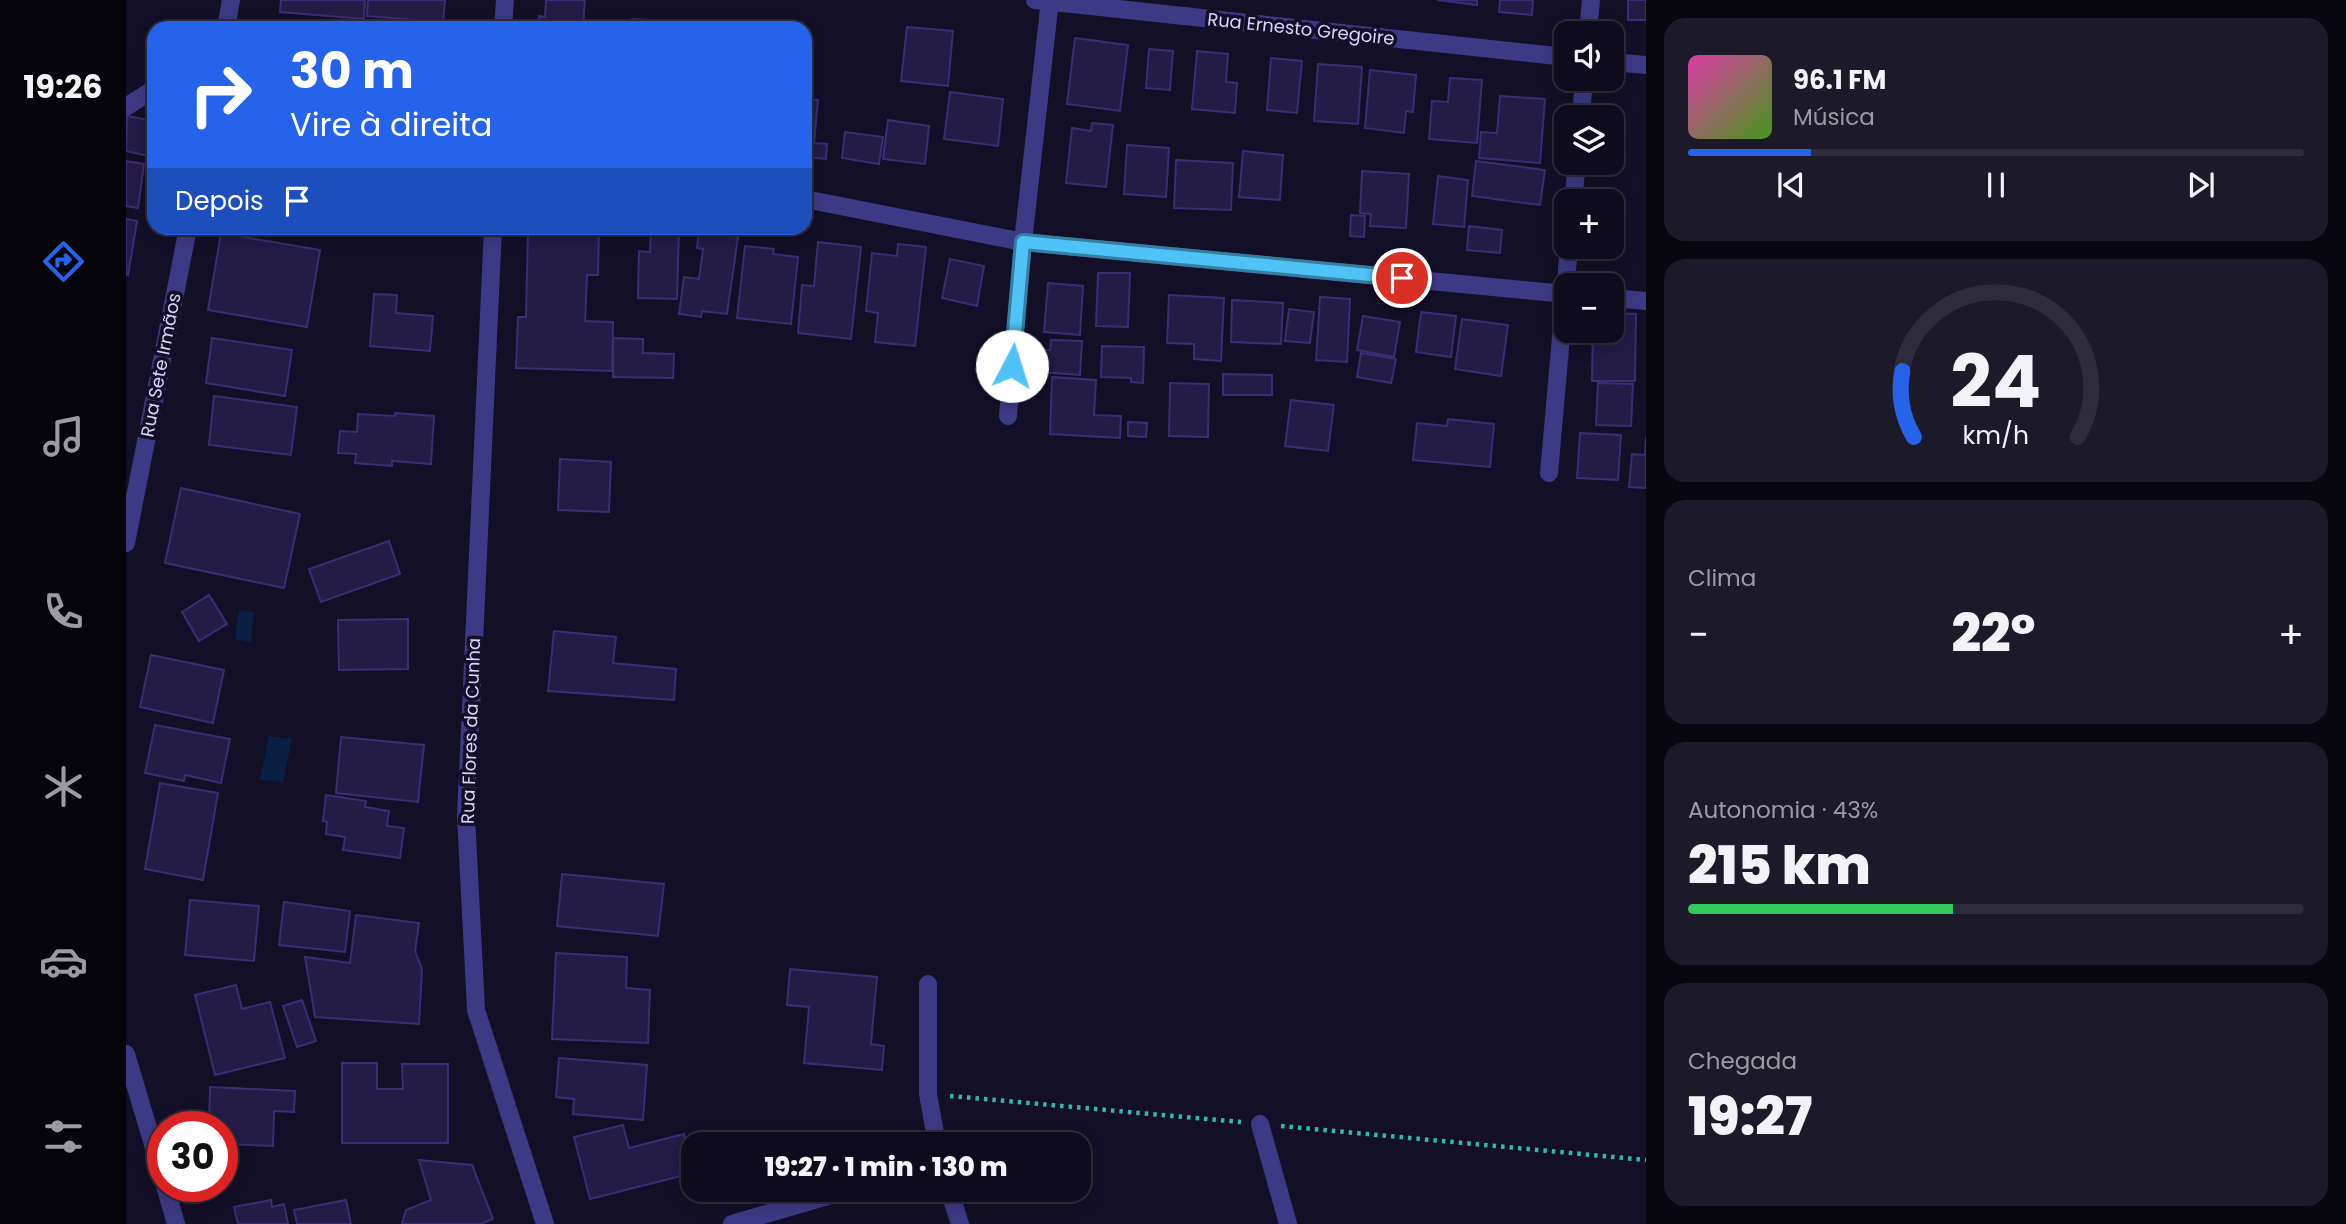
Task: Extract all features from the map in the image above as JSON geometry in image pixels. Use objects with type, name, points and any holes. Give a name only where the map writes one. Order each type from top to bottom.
[{"type":"street","points":[[227,21],[231,0]]},
{"type":"street","points":[[504,21],[505,0]]},
{"type":"street","points":[[1008,416],[1045,0]]},
{"type":"street","name":"Rua Ernesto Gregoire","points":[[1045,0],[1554,56]]},
{"type":"street","points":[[1589,21],[1591,0]]},
{"type":"street","points":[[1624,63],[1646,65]]},
{"type":"street","points":[[126,107],[147,94]]},
{"type":"street","points":[[812,200],[1023,242],[1554,293]]},
{"type":"street","name":"Rua Sete Irmãos","points":[[126,543],[187,235]]},
{"type":"street","name":"Rua Flores da Cunha","points":[[493,235],[466,816],[474,982],[476,1010],[545,1224]]},
{"type":"street","points":[[1624,299],[1646,301]]},
{"type":"street","points":[[1549,473],[1561,343]]},
{"type":"street","points":[[928,984],[928,1094],[935,1132]]},
{"type":"street","points":[[126,1054],[147,1124]]},
{"type":"street","points":[[1261,1124],[1288,1224]]},
{"type":"street","points":[[170,1202],[176,1224]]},
{"type":"street","points":[[732,1224],[807,1202]]},
{"type":"street","points":[[953,1202],[960,1224]]},
{"type":"path","points":[[928,1094],[1646,1160]]},
{"type":"water","points":[[239,610],[254,612],[251,642],[235,639]]},
{"type":"water","points":[[269,736],[292,739],[283,782],[260,780]]},
{"type":"building","points":[[281,0],[365,0],[364,19],[280,12]]},
{"type":"building","points":[[368,0],[445,0],[443,21],[367,16]]},
{"type":"building","points":[[546,0],[585,0],[584,21],[539,21],[539,16],[545,17]]},
{"type":"building","points":[[1437,0],[1477,0],[1477,5]]},
{"type":"building","points":[[1500,0],[1533,0],[1532,15],[1499,12]]},
{"type":"building","points":[[1628,0],[1646,0],[1646,20],[1628,20]]},
{"type":"building","points":[[907,27],[953,31],[948,86],[901,81]]},
{"type":"building","points":[[1075,38],[1128,45],[1120,111],[1067,104]]},
{"type":"building","points":[[1149,49],[1173,51],[1170,90],[1146,88]]},
{"type":"building","points":[[1197,51],[1228,54],[1226,82],[1237,83],[1235,113],[1192,109]]},
{"type":"building","points":[[1271,58],[1302,61],[1297,113],[1267,110]]},
{"type":"building","points":[[1318,64],[1362,67],[1358,124],[1314,121]]},
{"type":"building","points":[[1370,70],[1416,75],[1413,112],[1406,111],[1404,133],[1365,128]]},
{"type":"building","points":[[1450,78],[1482,80],[1477,143],[1429,139],[1432,101],[1448,102]]},
{"type":"building","points":[[950,92],[1003,99],[998,146],[944,139]]},
{"type":"building","points":[[1500,96],[1545,99],[1540,163],[1479,158],[1481,132],[1497,133]]},
{"type":"building","points":[[812,99],[818,100],[814,143],[827,144],[826,159],[812,158]]},
{"type":"building","points":[[127,116],[147,120],[147,156],[126,151]]},
{"type":"building","points":[[888,120],[929,126],[925,164],[883,159]]},
{"type":"building","points":[[1092,123],[1113,125],[1106,187],[1066,183],[1072,128],[1091,131]]},
{"type":"building","points":[[845,132],[883,137],[879,164],[842,158]]},
{"type":"building","points":[[1127,145],[1169,148],[1166,197],[1124,194]]},
{"type":"building","points":[[1243,151],[1283,155],[1280,200],[1239,197]]},
{"type":"building","points":[[1176,160],[1233,163],[1231,210],[1174,208]]},
{"type":"building","points":[[126,161],[144,164],[138,208],[126,206]]},
{"type":"building","points":[[1476,161],[1545,170],[1540,205],[1472,196]]},
{"type":"building","points":[[1362,171],[1409,174],[1406,228],[1370,226],[1371,214],[1360,213]]},
{"type":"building","points":[[1438,176],[1468,180],[1464,227],[1433,224]]},
{"type":"building","points":[[1351,215],[1365,216],[1364,237],[1350,236]]},
{"type":"building","points":[[126,219],[137,221],[128,275],[126,275]]},
{"type":"building","points":[[1469,226],[1502,230],[1500,253],[1467,250]]},
{"type":"building","points":[[221,235],[320,250],[307,327],[208,310]]},
{"type":"building","points":[[528,235],[599,235],[598,275],[587,275],[585,321],[613,322],[612,371],[516,368],[518,317],[526,317]]},
{"type":"building","points":[[651,235],[679,235],[677,299],[638,298],[639,251],[650,252]]},
{"type":"building","points":[[699,235],[738,237],[727,314],[702,311],[701,317],[679,314],[684,277],[699,279],[703,249],[697,248]]},
{"type":"building","points":[[818,242],[861,247],[851,339],[798,333],[802,285],[814,286]]},
{"type":"building","points":[[898,244],[926,247],[915,346],[875,342],[878,313],[866,311],[872,253],[897,256]]},
{"type":"building","points":[[745,246],[774,249],[773,254],[798,257],[791,324],[737,318]]},
{"type":"building","points":[[950,259],[984,266],[977,306],[942,298]]},
{"type":"building","points":[[1098,273],[1130,273],[1128,327],[1096,326]]},
{"type":"building","points":[[1048,283],[1083,286],[1080,335],[1044,332]]},
{"type":"building","points":[[374,294],[397,295],[396,313],[433,316],[430,351],[370,346]]},
{"type":"building","points":[[1169,295],[1224,298],[1221,361],[1194,359],[1194,344],[1167,343]]},
{"type":"building","points":[[1320,297],[1350,299],[1347,362],[1316,360]]},
{"type":"building","points":[[1232,300],[1283,303],[1281,344],[1231,342]]},
{"type":"building","points":[[1289,309],[1314,312],[1310,343],[1285,341]]},
{"type":"building","points":[[1421,312],[1456,316],[1451,357],[1416,352]]},
{"type":"building","points":[[1624,314],[1636,314],[1635,381],[1592,381],[1593,343],[1624,343]]},
{"type":"building","points":[[1363,316],[1400,322],[1394,357],[1357,350]]},
{"type":"building","points":[[1462,319],[1508,325],[1501,376],[1455,369]]},
{"type":"building","points":[[212,338],[292,350],[285,396],[206,383]]},
{"type":"building","points":[[613,338],[643,339],[643,353],[674,354],[673,378],[613,377]]},
{"type":"building","points":[[1051,340],[1082,341],[1080,375],[1042,372],[1043,350],[1050,350]]},
{"type":"building","points":[[1102,346],[1144,347],[1143,383],[1131,382],[1131,378],[1101,377]]},
{"type":"building","points":[[1361,353],[1396,359],[1391,383],[1357,377]]},
{"type":"building","points":[[1223,374],[1272,375],[1272,395],[1223,395]]},
{"type":"building","points":[[1052,377],[1096,380],[1094,415],[1121,416],[1120,438],[1050,434]]},
{"type":"building","points":[[1170,383],[1209,384],[1208,437],[1169,436]]},
{"type":"building","points":[[1598,383],[1633,384],[1631,426],[1596,425]]},
{"type":"building","points":[[214,396],[297,407],[291,455],[209,445]]},
{"type":"building","points":[[1291,400],[1334,405],[1328,451],[1285,446]]},
{"type":"building","points":[[395,413],[434,416],[431,464],[392,461],[392,466],[355,463],[356,454],[338,453],[340,431],[357,432],[358,414],[395,416]]},
{"type":"building","points":[[1448,419],[1494,424],[1490,467],[1413,460],[1417,423],[1447,426]]},
{"type":"building","points":[[1128,422],[1147,423],[1146,437],[1128,436]]},
{"type":"building","points":[[1580,433],[1621,435],[1618,480],[1577,478]]},
{"type":"building","points":[[1646,437],[1646,488],[1629,487],[1632,454],[1645,455]]},
{"type":"building","points":[[560,459],[611,462],[609,512],[558,510]]},
{"type":"building","points":[[181,488],[300,514],[284,588],[165,563]]},
{"type":"building","points":[[389,541],[400,574],[321,602],[309,569]]},
{"type":"building","points":[[209,595],[227,624],[199,641],[182,612]]},
{"type":"building","points":[[408,619],[408,669],[339,670],[338,620]]},
{"type":"building","points":[[554,631],[616,637],[613,663],[676,669],[674,700],[548,691]]},
{"type":"building","points":[[151,655],[224,670],[213,723],[140,707]]},
{"type":"building","points":[[155,725],[230,739],[221,783],[185,775],[184,781],[145,773]]},
{"type":"building","points":[[341,737],[424,745],[418,802],[336,793]]},
{"type":"building","points":[[160,783],[218,793],[203,880],[145,869]]},
{"type":"building","points":[[326,795],[366,801],[365,807],[389,811],[387,826],[404,828],[400,858],[343,850],[345,837],[326,834],[327,822],[323,821]]},
{"type":"building","points":[[562,874],[664,884],[658,936],[557,926]]},
{"type":"building","points":[[190,900],[259,906],[254,961],[185,955]]},
{"type":"building","points":[[284,902],[350,911],[345,952],[279,945]]},
{"type":"building","points":[[356,915],[419,923],[415,951],[422,969],[419,1024],[315,1017],[305,957],[350,963]]},
{"type":"building","points":[[556,953],[627,957],[626,988],[650,990],[648,1043],[552,1039]]},
{"type":"building","points":[[790,969],[877,977],[871,1044],[884,1046],[882,1070],[804,1063],[809,1007],[787,1005]]},
{"type":"building","points":[[236,985],[242,1009],[270,1002],[285,1058],[215,1075],[195,995]]},
{"type":"building","points":[[302,1000],[316,1041],[297,1047],[283,1006]]},
{"type":"building","points":[[559,1058],[647,1065],[643,1120],[573,1114],[574,1099],[556,1097]]},
{"type":"building","points":[[342,1063],[377,1063],[377,1089],[403,1089],[402,1064],[448,1064],[448,1143],[342,1143]]},
{"type":"building","points":[[210,1087],[295,1091],[294,1112],[274,1111],[273,1146],[238,1145],[238,1111],[209,1111]]},
{"type":"building","points":[[623,1125],[629,1148],[681,1135],[681,1176],[590,1199],[574,1137]]},
{"type":"building","points":[[419,1160],[472,1165],[493,1219],[481,1224],[402,1224],[406,1210],[431,1200]]},
{"type":"building","points":[[271,1200],[272,1207],[284,1204],[288,1224],[238,1224],[234,1207]]},
{"type":"building","points":[[346,1200],[351,1224],[297,1224],[294,1210]]},
{"type":"route","points":[[1012,366],[1023,242],[1402,278]]}]
